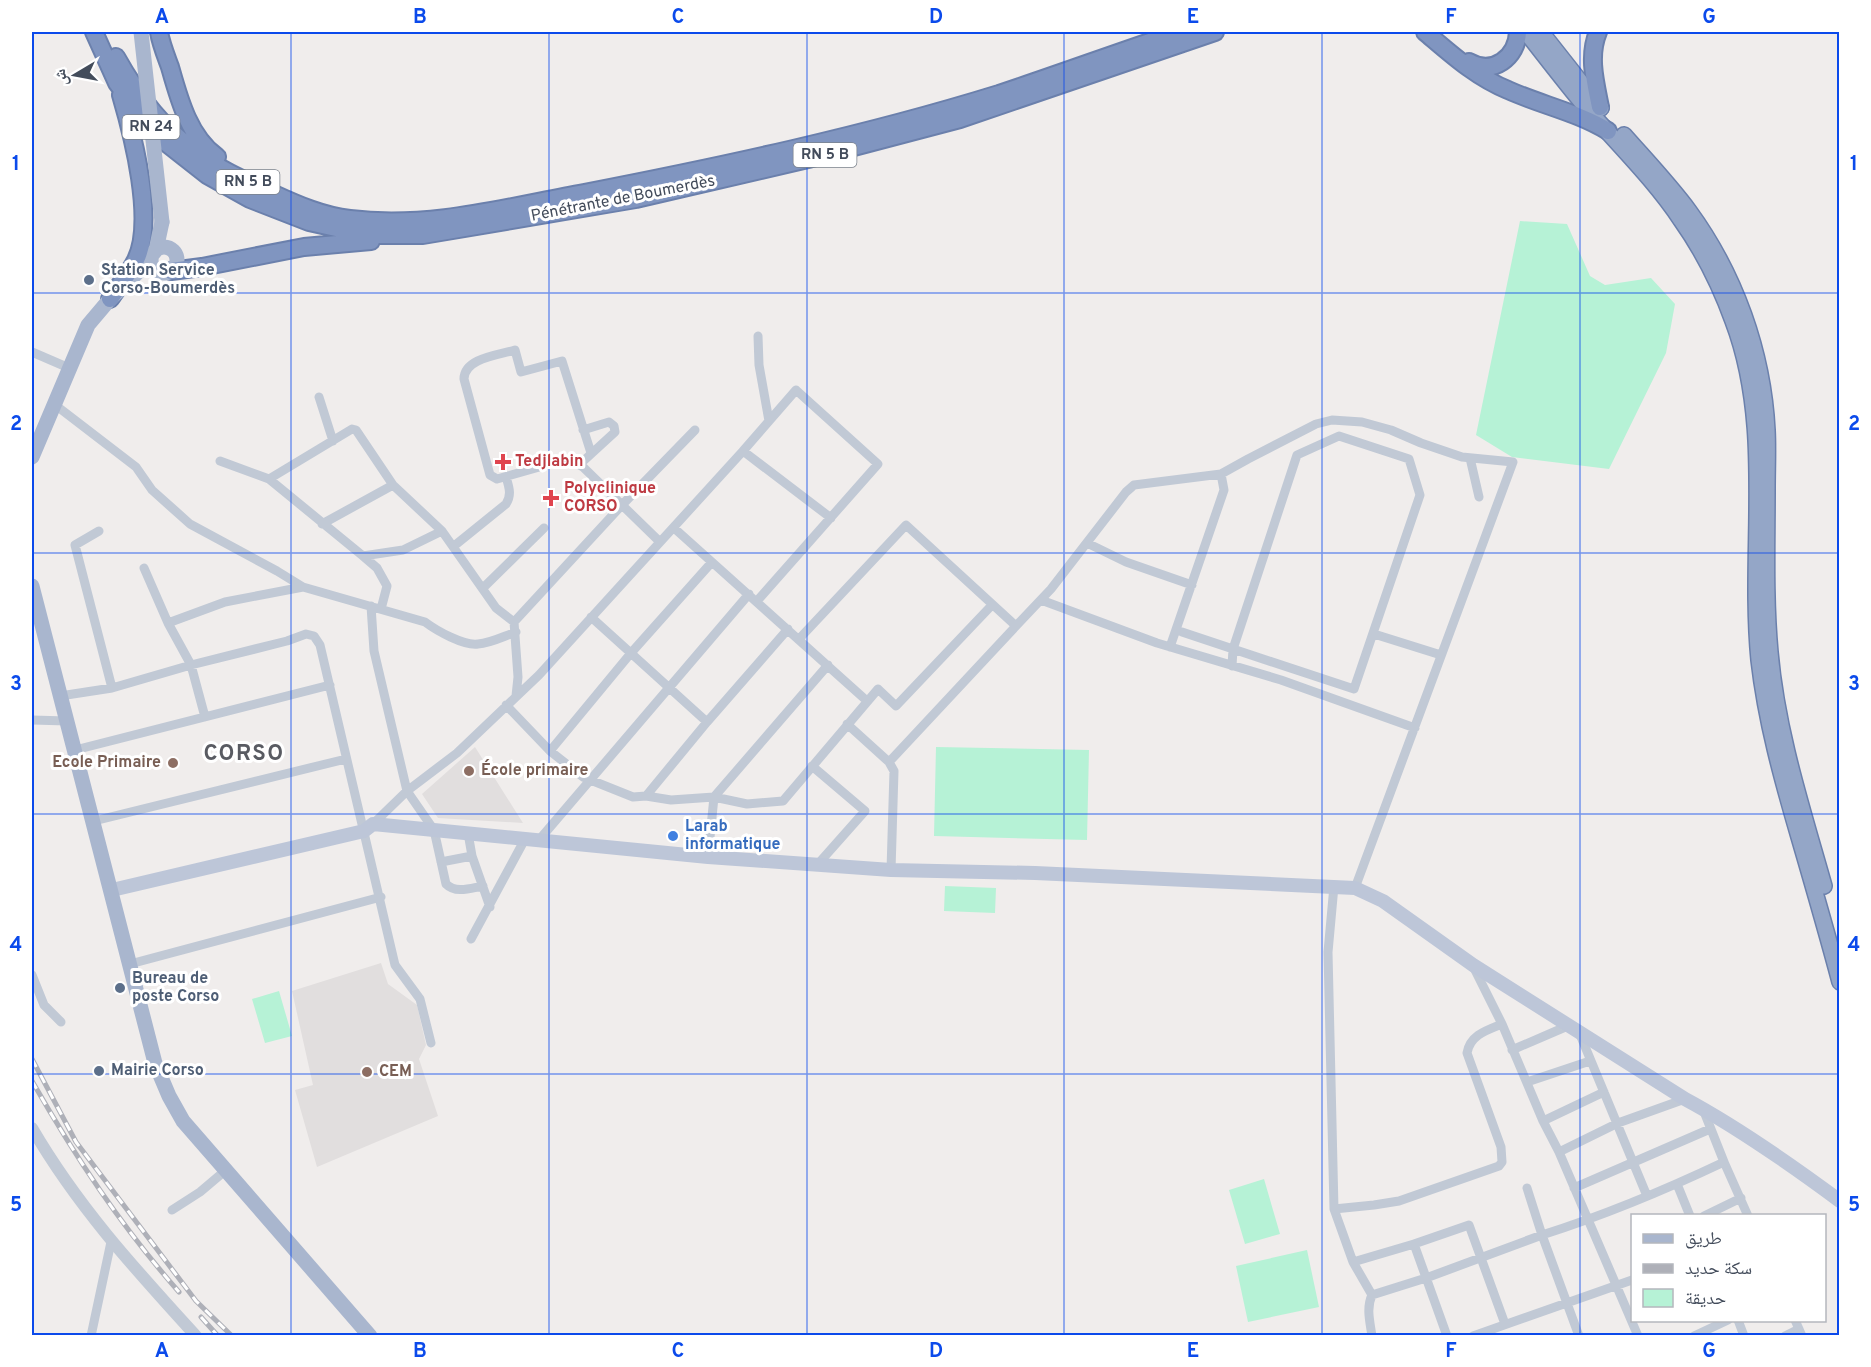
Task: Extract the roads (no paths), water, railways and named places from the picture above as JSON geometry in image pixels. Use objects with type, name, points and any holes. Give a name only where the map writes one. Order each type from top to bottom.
[{"type":"highway","name":"Pénétrante de Boumerdès","points":[[94,32],[117,83],[144,119],[165,142],[207,175],[250,199],[309,222],[377,235],[423,236],[636,199],[808,159],[960,119],[1215,32]]},
{"type":"highway","name":"Pénétrante de Boumerdès","points":[[104,32],[140,95],[161,120],[197,154],[245,181],[309,209],[346,219],[399,222],[454,218],[704,170],[862,132],[998,94],[1179,32]]},
{"type":"highway","points":[[159,32],[178,95],[195,133],[203,144],[227,164],[309,209]]},
{"type":"highway","points":[[1425,32],[1458,60],[1490,81],[1522,96],[1587,120],[1608,131]]},
{"type":"highway","points":[[1438,32],[1469,62],[1480,67],[1487,67],[1499,64],[1509,57],[1515,46],[1518,32]]},
{"type":"highway","points":[[1526,32],[1582,103],[1666,200],[1692,237],[1714,276],[1741,342],[1751,388],[1756,435],[1756,608],[1762,684],[1776,759],[1839,982]]},
{"type":"highway","points":[[1541,32],[1600,107],[1676,194],[1696,221],[1723,269],[1751,335],[1762,383],[1767,425],[1767,605],[1775,700],[1787,757],[1839,940]]},
{"type":"highway","points":[[1598,32],[1594,44],[1593,65],[1600,107]]},
{"type":"highway","points":[[110,299],[136,260],[141,244],[143,215],[133,141],[117,83]]},
{"type":"highway","points":[[169,266],[202,267],[304,247],[423,236]]},
{"type":"main road","name":"RN 24","points":[[141,32],[162,222]]},
{"type":"main road","points":[[162,222],[156,250],[151,258],[152,264],[169,266]]},
{"type":"main road","points":[[162,222],[169,266]]},
{"type":"main road","points":[[32,457],[88,325],[110,299],[139,271],[156,250],[166,247],[174,251],[169,266],[110,299]]},
{"type":"main road","points":[[32,586],[155,1063],[169,1096],[183,1120],[370,1335]]},
{"type":"main road","points":[[112,890],[369,828],[434,830],[708,857],[891,870],[1035,873],[1355,888],[1383,901],[1473,965],[1703,1109],[1805,1175],[1839,1201]]},
{"type":"street","points":[[758,336],[759,365],[769,421]]},
{"type":"street","points":[[591,453],[562,361],[521,372],[515,350],[472,363],[464,373],[490,475],[497,479],[564,460],[574,462],[660,542]]},
{"type":"street","points":[[32,352],[69,368]]},
{"type":"street","points":[[369,828],[407,791],[457,753],[539,675],[743,452],[796,390],[878,464],[831,518],[669,688],[590,779],[532,840],[471,939]]},
{"type":"street","points":[[319,397],[333,441]]},
{"type":"street","points":[[54,404],[136,467],[152,490],[190,524],[303,587],[425,622],[441,634],[476,645],[487,643],[515,627],[622,505],[695,430]]},
{"type":"street","points":[[889,762],[1041,600],[1126,492],[1134,485],[1221,474],[1316,424],[1332,420],[1362,422],[1391,430],[1462,457],[1513,462],[1355,888]]},
{"type":"street","points":[[579,465],[615,432],[614,426],[609,422],[584,430]]},
{"type":"street","points":[[269,479],[352,429],[356,430],[393,485],[442,531],[496,608],[515,627],[518,677],[516,696]]},
{"type":"street","points":[[1232,666],[1233,649],[1297,455],[1339,436],[1409,459],[1420,495],[1354,689],[1351,704]]},
{"type":"street","points":[[743,452],[831,518]]},
{"type":"street","points":[[1470,458],[1479,497]]},
{"type":"street","points":[[220,461],[269,479],[377,568],[387,586],[381,609]]},
{"type":"street","points":[[1170,647],[1224,490],[1221,474]]},
{"type":"street","points":[[454,546],[510,499],[506,477]]},
{"type":"street","points":[[322,524],[393,485]]},
{"type":"street","points":[[799,639],[906,525],[1016,626]]},
{"type":"street","points":[[483,588],[544,528]]},
{"type":"street","points":[[674,528],[867,700]]},
{"type":"street","points":[[99,531],[75,545],[112,688]]},
{"type":"street","points":[[363,556],[403,550],[442,531]]},
{"type":"street","points":[[1087,543],[1126,562],[1192,585]]},
{"type":"street","points":[[550,751],[631,653],[712,562]]},
{"type":"street","points":[[144,568],[168,623],[191,665],[205,717]]},
{"type":"street","points":[[168,623],[225,602],[303,587]]},
{"type":"street","points":[[1041,600],[1170,647],[1351,704],[1415,728]]},
{"type":"street","points":[[506,705],[550,751],[583,777],[633,797],[646,796],[671,800],[714,797],[747,804],[783,801],[878,689],[896,706],[992,605]]},
{"type":"street","points":[[371,606],[374,651],[407,791],[434,830],[446,884],[457,890],[483,886]]},
{"type":"street","points":[[591,617],[707,722]]},
{"type":"street","points":[[646,796],[788,629]]},
{"type":"street","points":[[1182,632],[1354,689]]},
{"type":"street","points":[[60,696],[112,688],[306,634],[314,636],[320,645],[346,759],[369,828],[395,964],[420,999],[431,1043]]},
{"type":"street","points":[[1374,634],[1441,656]]},
{"type":"street","points":[[708,857],[714,797],[828,665]]},
{"type":"street","points":[[75,750],[330,685]]},
{"type":"street","points":[[32,720],[67,721]]},
{"type":"street","points":[[847,724],[889,762],[894,771],[891,870]]},
{"type":"street","points":[[94,821],[346,759]]},
{"type":"street","points":[[812,766],[865,812],[818,864]]},
{"type":"street","points":[[468,833],[472,856],[490,907]]},
{"type":"street","points":[[441,862],[472,856]]},
{"type":"street","points":[[1334,886],[1328,952],[1334,1209],[1353,1262],[1372,1295]]},
{"type":"street","points":[[130,964],[381,897]]},
{"type":"street","points":[[1473,965],[1502,1024],[1631,1313]]},
{"type":"street","points":[[32,975],[44,1005],[60,1022]]},
{"type":"street","points":[[1334,1209],[1399,1201],[1499,1166],[1502,1162],[1501,1147],[1467,1053],[1468,1046],[1473,1039],[1502,1024]]},
{"type":"street","points":[[1512,1050],[1574,1028],[1618,1123],[1647,1196]]},
{"type":"street","points":[[1527,1082],[1590,1061]]},
{"type":"street","points":[[1544,1121],[1604,1092]]},
{"type":"street","points":[[1559,1152],[1618,1123],[1685,1099]]},
{"type":"street","points":[[1703,1109],[1748,1214]]},
{"type":"street","points":[[32,1128],[72,1192],[111,1242],[196,1335]]},
{"type":"street","points":[[1574,1188],[1710,1129]]},
{"type":"street","points":[[1372,1335],[1369,1301],[1372,1295],[1589,1220],[1724,1162]]},
{"type":"street","points":[[172,1210],[200,1192],[226,1170]]},
{"type":"street","points":[[1677,1184],[1690,1214]]},
{"type":"street","points":[[1527,1188],[1579,1335]]},
{"type":"street","points":[[1706,1214],[1740,1198]]},
{"type":"street","points":[[1353,1262],[1469,1226],[1505,1324]]},
{"type":"street","points":[[91,1335],[111,1242]]},
{"type":"street","points":[[1414,1244],[1447,1335]]},
{"type":"street","points":[[1473,1335],[1631,1280]]},
{"type":"street","points":[[1694,1335],[1723,1322]]},
{"type":"street","points":[[1785,1335],[1799,1328]]},
{"type":"railway","points":[[32,1059],[76,1142],[196,1301],[232,1336]]},
{"type":"railway","points":[[32,1081],[100,1191],[179,1292]]},
{"type":"railway","points":[[201,1317],[218,1336]]},
{"type":"place","name":"Station Service Corso-Boumerdès","points":[[89,280]]},
{"type":"place","name":"Tedjlabin","points":[[503,462]]},
{"type":"place","name":"Polyclinique CORSO","points":[[551,498]]},
{"type":"place","name":"Ecole Primaire","points":[[173,763]]},
{"type":"place","name":"École primaire","points":[[469,771]]},
{"type":"place","name":"Larab informatique","points":[[673,836]]},
{"type":"place","name":"Bureau de poste Corso","points":[[120,988]]},
{"type":"place","name":"Mairie Corso","points":[[99,1071]]},
{"type":"place","name":"CEM","points":[[367,1072]]},
{"type":"district","name":"CORSO","points":[[244,754]]}]
